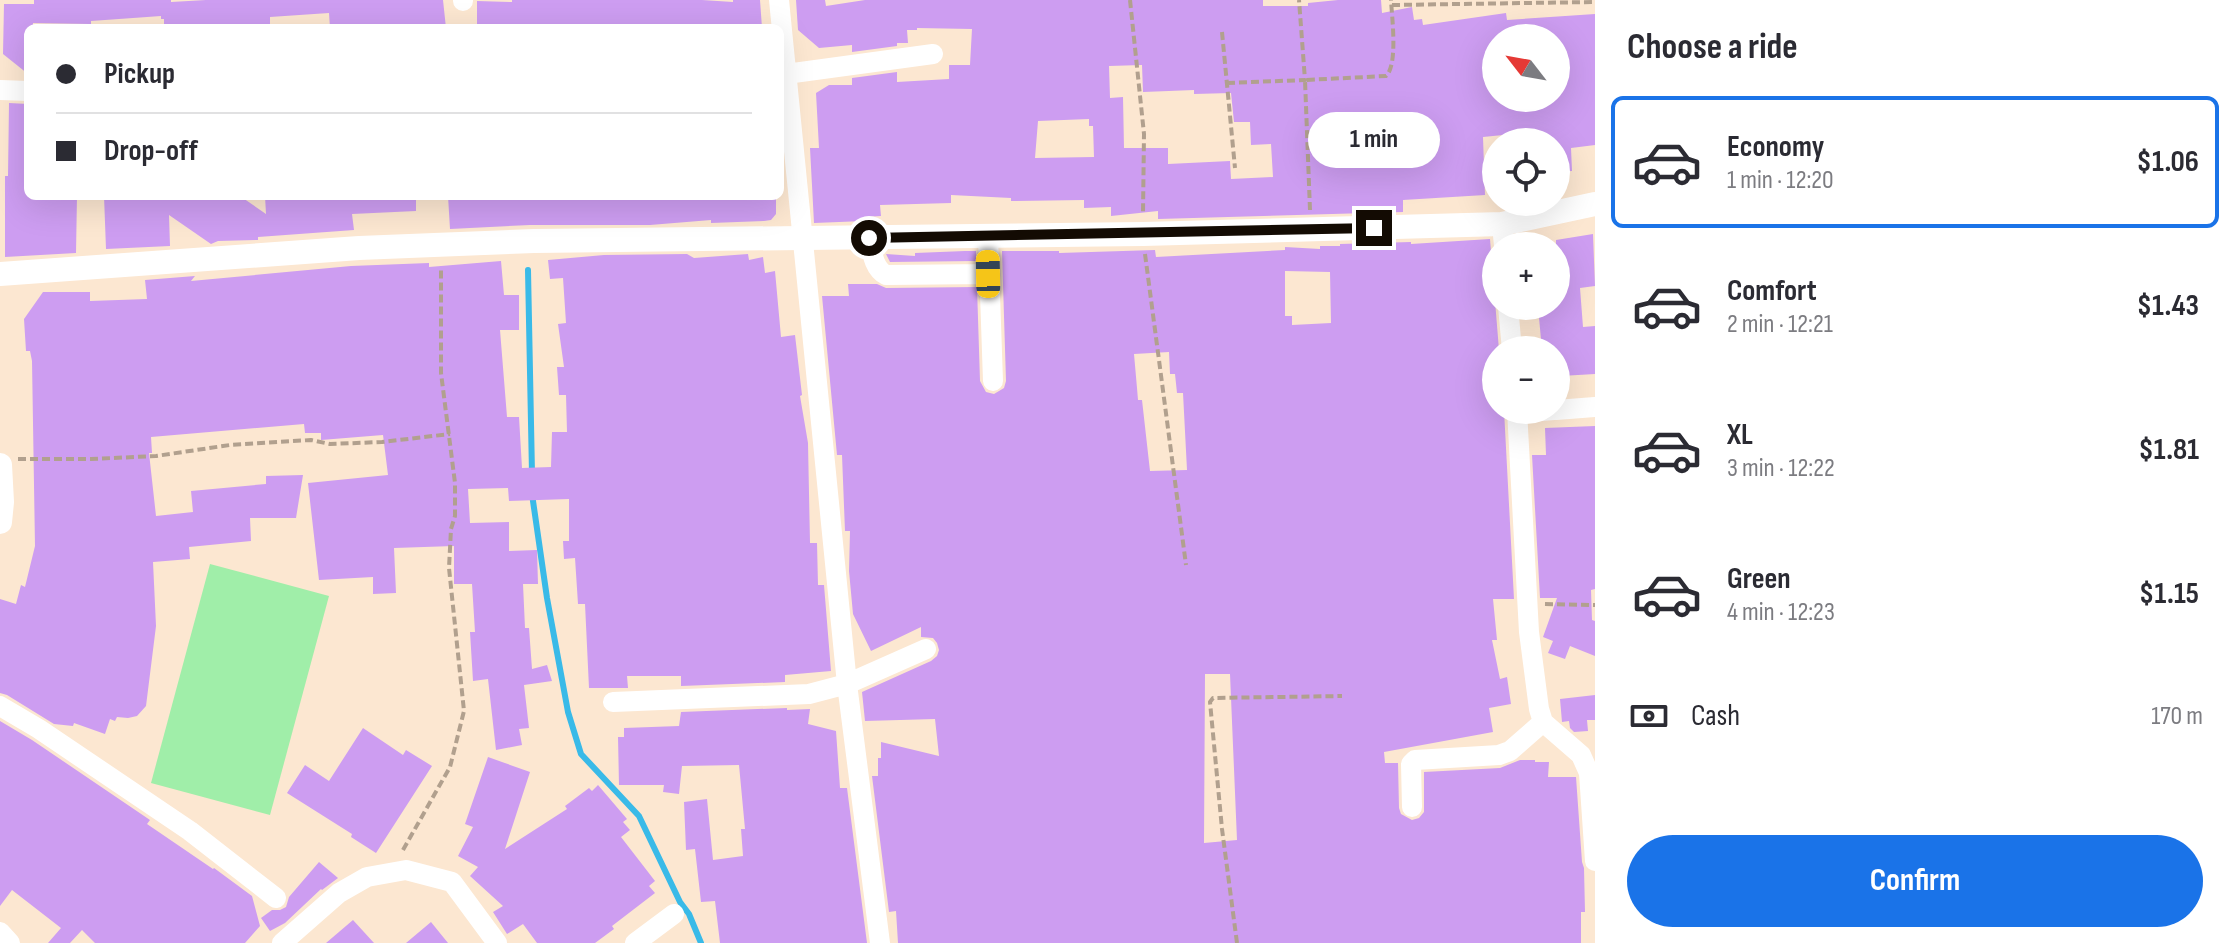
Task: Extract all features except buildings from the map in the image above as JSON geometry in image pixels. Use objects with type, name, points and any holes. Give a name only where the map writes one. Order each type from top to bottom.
[{"type":"street","points":[[779,0],[781,24]]},
{"type":"street","points":[[784,53],[847,684],[880,943]]},
{"type":"street","points":[[786,74],[933,54]]},
{"type":"street","points":[[0,90],[24,91]]},
{"type":"street","points":[[1512,232],[1595,204]]},
{"type":"street","points":[[0,274],[328,250],[534,241],[1311,230],[1482,234]]},
{"type":"street","points":[[988,236],[993,381]]},
{"type":"street","points":[[869,238],[876,266],[886,275],[988,274]]},
{"type":"street","points":[[1570,409],[1595,407]]},
{"type":"street","points":[[1518,424],[1527,603],[1539,709],[1543,722],[1581,755],[1589,773],[1595,861]]},
{"type":"street","points":[[0,522],[8,462]]},
{"type":"street","points":[[613,702],[809,694],[847,684],[926,649]]},
{"type":"street","points":[[0,706],[190,831],[276,898]]},
{"type":"street","points":[[1412,807],[1411,764],[1415,760],[1499,755],[1510,751],[1543,722]]},
{"type":"street","points":[[282,943],[339,893],[367,877],[406,870],[452,882],[497,943]]},
{"type":"street","points":[[635,943],[674,914]]},
{"type":"street","points":[[0,932],[10,943]]},
{"type":"path","points":[[1130,0],[1144,134],[1143,234]]},
{"type":"path","points":[[1299,0],[1311,230]]},
{"type":"path","points":[[1227,83],[1386,76],[1391,73],[1393,61],[1391,3],[1595,2]]},
{"type":"path","points":[[1222,32],[1235,168]]},
{"type":"path","points":[[390,873],[450,767],[464,711],[449,568],[451,529],[455,516],[450,434],[441,373],[441,245]]},
{"type":"path","points":[[1147,273],[1186,565]]},
{"type":"path","points":[[8,462],[156,456],[230,445],[311,440],[330,444],[382,442],[450,434]]},
{"type":"path","points":[[1527,603],[1595,605]]},
{"type":"path","points":[[1237,943],[1210,702],[1213,698],[1342,696]]},
{"type":"green space","points":[[210,564],[329,596],[270,815],[151,783]]},
{"type":"waterway","points":[[528,270],[532,474]]},
{"type":"waterway","points":[[532,494],[568,712],[581,754],[639,816],[701,943]]},
{"type":"route","points":[[869,238],[1374,228]]}]
